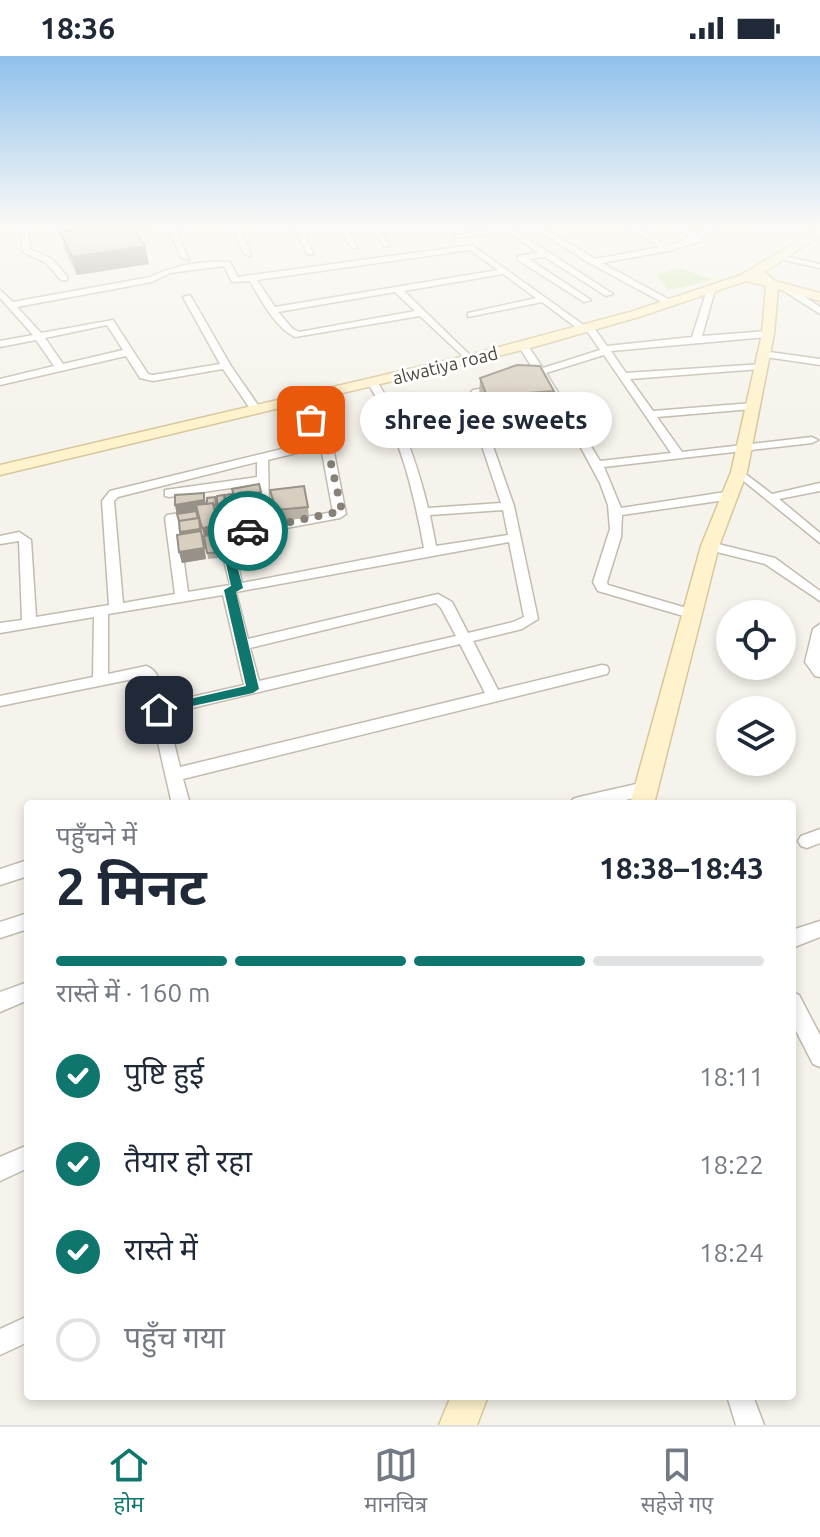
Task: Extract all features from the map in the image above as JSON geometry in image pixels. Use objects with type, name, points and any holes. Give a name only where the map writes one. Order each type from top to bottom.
[{"type":"street","points":[[8,304],[84,291]]},
{"type":"street","points":[[260,291],[290,331],[298,335],[421,313]]},
{"type":"street","points":[[272,310],[386,291]]},
{"type":"street","points":[[399,291],[470,360]]},
{"type":"street","points":[[533,291],[587,328],[625,376],[680,457]]},
{"type":"street","points":[[573,291],[587,300]]},
{"type":"street","points":[[604,291],[609,294]]},
{"type":"street","points":[[577,302],[621,291]]},
{"type":"street","points":[[644,291],[669,303]]},
{"type":"street","name":"alwatiya road","points":[[0,470],[470,360],[708,291]]},
{"type":"street","points":[[696,339],[711,291]]},
{"type":"street","points":[[611,800],[643,796],[710,546],[739,472],[761,360],[779,291]]},
{"type":"street","points":[[786,291],[820,311]]},
{"type":"street","points":[[792,291],[820,299]]},
{"type":"street","points":[[0,293],[38,335],[60,368]]},
{"type":"street","points":[[187,297],[226,366],[255,408]]},
{"type":"street","points":[[471,315],[544,299]]},
{"type":"street","points":[[555,308],[566,305]]},
{"type":"street","points":[[0,344],[110,322],[146,378],[226,366]]},
{"type":"street","points":[[159,710],[517,626],[531,619],[508,506],[471,398],[477,392],[605,350],[768,334]]},
{"type":"street","points":[[523,345],[530,377],[595,465],[616,512],[616,527],[600,582],[603,588],[692,614]]},
{"type":"street","points":[[0,382],[129,352]]},
{"type":"street","points":[[625,376],[761,360],[820,362]]},
{"type":"street","points":[[372,382],[394,414],[424,512],[431,551]]},
{"type":"street","points":[[175,545],[337,515],[342,511],[326,442],[295,399]]},
{"type":"street","points":[[651,414],[752,406]]},
{"type":"street","points":[[595,465],[812,440]]},
{"type":"street","points":[[168,487],[326,442]]},
{"type":"street","points":[[171,518],[265,504],[262,458]]},
{"type":"street","points":[[739,472],[818,535]]},
{"type":"street","points":[[100,678],[108,608],[109,497],[119,492],[263,480]]},
{"type":"street","points":[[168,487],[182,597]]},
{"type":"street","points":[[769,498],[820,487]]},
{"type":"street","points":[[616,512],[732,495]]},
{"type":"street","points":[[424,512],[508,506]]},
{"type":"street","points":[[0,540],[19,536],[25,540],[29,623]]},
{"type":"street","points":[[225,537],[253,689]]},
{"type":"street","points":[[0,628],[516,537]]},
{"type":"street","points":[[710,546],[770,561],[820,597]]},
{"type":"street","points":[[243,645],[431,598],[443,600],[494,696]]},
{"type":"street","points":[[820,629],[812,662],[820,672]]},
{"type":"street","points":[[174,775],[602,670]]},
{"type":"street","points":[[0,701],[100,678],[146,671],[151,677],[180,800]]},
{"type":"street","points":[[0,877],[24,869]]},
{"type":"street","points":[[0,930],[24,922]]},
{"type":"street","points":[[796,938],[820,929]]},
{"type":"street","points":[[0,1002],[24,993]]},
{"type":"street","points":[[796,1010],[820,1057]]},
{"type":"street","points":[[0,1169],[24,1158]]},
{"type":"street","points":[[0,1342],[24,1331]]},
{"type":"street","points":[[458,1425],[469,1400]]},
{"type":"street","points":[[471,1400],[474,1425]]},
{"type":"street","points":[[741,1400],[750,1425]]},
{"type":"building","points":[[517,365],[540,366],[554,391],[487,396],[480,378]]},
{"type":"building","points":[[259,484],[261,492],[234,496],[232,489]]},
{"type":"building","points":[[304,486],[308,507],[276,510],[270,490]]},
{"type":"building","points":[[204,493],[204,500],[175,505],[175,495]]},
{"type":"building","points":[[232,494],[233,502],[226,503],[225,495]]},
{"type":"building","points":[[224,495],[225,503],[217,504],[217,496]]},
{"type":"building","points":[[215,497],[216,505],[207,504],[207,498]]},
{"type":"building","points":[[269,500],[271,506],[244,511],[245,515],[217,515],[216,508],[227,507],[230,513],[229,507]]},
{"type":"building","points":[[213,503],[216,516],[228,514],[230,523],[202,528],[196,505]]},
{"type":"building","points":[[273,506],[275,512],[246,519],[244,511]]},
{"type":"building","points":[[196,511],[198,518],[179,521],[177,514]]},
{"type":"building","points":[[243,517],[245,525],[233,528],[231,520]]},
{"type":"building","points":[[199,518],[200,529],[180,532],[179,521]]},
{"type":"building","points":[[201,531],[204,548],[179,552],[177,535]]},
{"type":"building","points":[[222,533],[226,552],[207,553],[204,536]]},
{"type":"way so far","points":[[248,531],[337,515],[342,511],[326,442],[311,420]]},
{"type":"place","name":"shree jee sweets","points":[[311,420]]},
{"type":"route","points":[[159,710],[253,689],[229,590],[237,588],[225,537],[248,531]]}]
